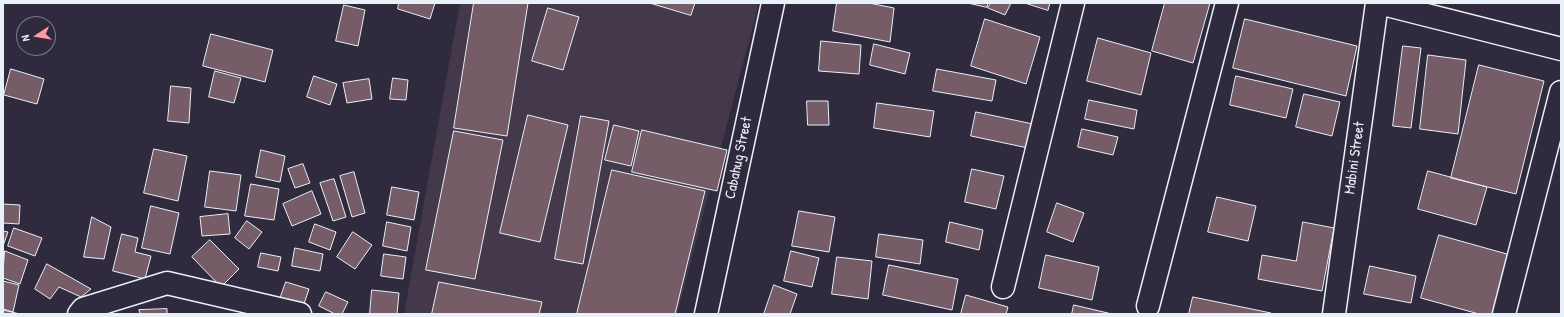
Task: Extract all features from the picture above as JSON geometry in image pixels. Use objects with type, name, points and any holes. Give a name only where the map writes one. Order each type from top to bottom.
[{"type":"street","name":"Cabahug Street","points":[[706,314],[773,3]]},
{"type":"street","points":[[1003,287],[1073,3]]},
{"type":"street","points":[[1148,306],[1227,3]]},
{"type":"street","points":[[1378,3],[1561,50]]},
{"type":"street","name":"Mabini Street","points":[[1334,314],[1378,3]]},
{"type":"street","points":[[1504,314],[1561,92]]},
{"type":"street","points":[[79,314],[83,308],[167,283],[300,314]]},
{"type":"shaded area","points":[[460,3],[759,3],[677,314],[404,314]]},
{"type":"building","points":[[399,3],[435,3],[430,19],[398,9]]},
{"type":"building","points":[[474,3],[528,3],[507,136],[454,128]]},
{"type":"building","points":[[650,3],[695,3],[691,15]]},
{"type":"building","points":[[837,3],[869,3],[894,8],[890,42],[833,31]]},
{"type":"building","points":[[968,3],[988,3],[987,7]]},
{"type":"building","points":[[991,3],[1011,3],[1005,15],[988,8]]},
{"type":"building","points":[[1025,3],[1050,3],[1048,10]]},
{"type":"building","points":[[1165,3],[1210,3],[1193,63],[1152,51]]},
{"type":"building","points":[[344,5],[365,10],[358,46],[336,41]]},
{"type":"building","points":[[548,8],[579,17],[563,70],[532,61]]},
{"type":"building","points":[[985,19],[1040,37],[1026,84],[971,66]]},
{"type":"building","points":[[1245,19],[1357,46],[1346,96],[1233,68]]},
{"type":"building","points":[[211,34],[273,50],[265,82],[203,66]]},
{"type":"building","points":[[1098,38],[1151,53],[1141,95],[1087,81]]},
{"type":"building","points":[[821,41],[861,45],[859,74],[819,71]]},
{"type":"building","points":[[874,44],[910,53],[905,74],[870,65]]},
{"type":"building","points":[[1403,46],[1421,48],[1411,128],[1393,126]]},
{"type":"building","points":[[1428,55],[1466,60],[1458,134],[1420,129]]},
{"type":"building","points":[[1479,65],[1544,81],[1516,194],[1451,178]]},
{"type":"building","points":[[11,69],[44,79],[37,104],[4,95]]},
{"type":"building","points":[[937,69],[996,80],[992,101],[933,91]]},
{"type":"building","points":[[215,71],[241,78],[234,103],[209,97]]},
{"type":"building","points":[[314,76],[337,84],[330,105],[307,97]]},
{"type":"building","points":[[1236,76],[1293,89],[1286,118],[1230,105]]},
{"type":"building","points":[[393,78],[408,80],[406,100],[390,99]]},
{"type":"building","points":[[369,79],[372,99],[347,103],[343,83]]},
{"type":"building","points":[[171,86],[191,88],[189,123],[168,121]]},
{"type":"building","points":[[1304,94],[1340,102],[1332,136],[1296,127]]},
{"type":"building","points":[[1089,100],[1137,110],[1134,129],[1085,119]]},
{"type":"building","points":[[807,101],[828,101],[829,125],[808,125]]},
{"type":"building","points":[[877,103],[934,111],[930,137],[874,128]]},
{"type":"building","points":[[976,112],[1033,124],[1028,148],[971,136]]},
{"type":"building","points":[[528,115],[568,125],[540,242],[500,233]]},
{"type":"building","points":[[581,116],[609,121],[583,264],[555,259]]},
{"type":"building","points":[[614,125],[639,131],[631,166],[605,160]]},
{"type":"building","points":[[1082,129],[1118,137],[1113,155],[1078,147]]},
{"type":"building","points":[[642,130],[727,150],[717,191],[632,172]]},
{"type":"building","points":[[454,131],[503,140],[475,279],[426,270]]},
{"type":"building","points":[[154,149],[187,156],[178,201],[144,193]]},
{"type":"building","points":[[261,150],[285,156],[280,182],[256,177]]},
{"type":"building","points":[[303,164],[310,183],[295,188],[288,169]]},
{"type":"building","points":[[972,169],[1004,176],[996,209],[965,202]]},
{"type":"building","points":[[612,170],[705,191],[675,314],[577,314]]},
{"type":"building","points":[[210,171],[241,175],[236,211],[205,207]]},
{"type":"building","points":[[1428,171],[1487,187],[1476,225],[1418,209]]},
{"type":"building","points":[[354,172],[365,213],[352,217],[340,176]]},
{"type":"building","points":[[334,179],[346,217],[333,221],[320,183]]},
{"type":"building","points":[[251,184],[279,189],[274,220],[245,216]]},
{"type":"building","points":[[392,187],[419,192],[414,220],[387,215]]},
{"type":"building","points":[[312,191],[321,214],[292,226],[283,204]]},
{"type":"building","points":[[1217,197],[1256,206],[1248,241],[1208,232]]},
{"type":"building","points":[[1057,203],[1084,213],[1073,242],[1047,232]]},
{"type":"building","points":[[3,204],[20,205],[19,224],[3,223]]},
{"type":"building","points":[[151,206],[179,213],[170,254],[142,248]]},
{"type":"building","points":[[799,211],[835,217],[829,252],[792,246]]},
{"type":"building","points":[[228,214],[230,234],[202,236],[200,217]]},
{"type":"building","points":[[92,217],[111,227],[104,259],[84,257]]},
{"type":"building","points":[[247,221],[262,232],[249,249],[235,238]]},
{"type":"building","points":[[387,222],[411,227],[407,251],[383,246]]},
{"type":"building","points":[[950,222],[983,230],[979,250],[946,242]]},
{"type":"building","points":[[1303,222],[1334,228],[1322,291],[1258,279],[1262,255],[1296,261]]},
{"type":"building","points":[[315,224],[336,232],[330,250],[309,242]]},
{"type":"building","points":[[14,228],[42,238],[35,256],[8,246]]},
{"type":"building","points":[[3,231],[8,232],[3,246]]},
{"type":"building","points":[[353,232],[372,245],[355,269],[337,257]]},
{"type":"building","points":[[122,234],[138,238],[135,252],[151,256],[145,279],[113,271]]},
{"type":"building","points":[[879,234],[923,240],[920,264],[876,257]]},
{"type":"building","points":[[1439,235],[1514,256],[1498,314],[1479,314],[1421,298]]},
{"type":"building","points":[[210,240],[239,269],[221,287],[192,257]]},
{"type":"building","points":[[295,248],[323,254],[320,271],[292,266]]},
{"type":"building","points":[[5,251],[28,260],[20,284],[3,278]]},
{"type":"building","points":[[791,251],[819,258],[812,287],[784,281]]},
{"type":"building","points":[[261,253],[281,257],[278,271],[258,267]]},
{"type":"building","points":[[384,254],[406,257],[403,279],[381,276]]},
{"type":"building","points":[[1046,255],[1099,267],[1092,300],[1039,288]]},
{"type":"building","points":[[837,257],[872,261],[868,299],[832,294]]},
{"type":"building","points":[[47,264],[91,289],[81,297],[59,287],[50,299],[35,289]]},
{"type":"building","points":[[889,265],[958,279],[952,310],[883,295]]},
{"type":"building","points":[[1370,266],[1416,276],[1411,303],[1364,294]]},
{"type":"building","points":[[3,281],[19,285],[13,312],[3,309]]},
{"type":"building","points":[[286,282],[309,289],[302,310],[279,302]]},
{"type":"building","points":[[439,282],[542,302],[539,314],[432,314]]},
{"type":"building","points":[[774,285],[797,294],[790,314],[764,314]]},
{"type":"building","points":[[372,290],[399,293],[397,314],[370,314]]},
{"type":"building","points":[[326,292],[348,302],[342,314],[335,314],[319,306]]},
{"type":"building","points":[[966,295],[1008,307],[1006,314],[961,314]]},
{"type":"building","points":[[1193,297],[1271,313],[1271,314],[1189,314]]},
{"type":"building","points":[[1074,305],[1112,314],[1072,314]]},
{"type":"building","points":[[167,309],[167,314],[140,314],[139,310]]},
{"type":"building","points":[[3,310],[20,314],[3,314]]}]
